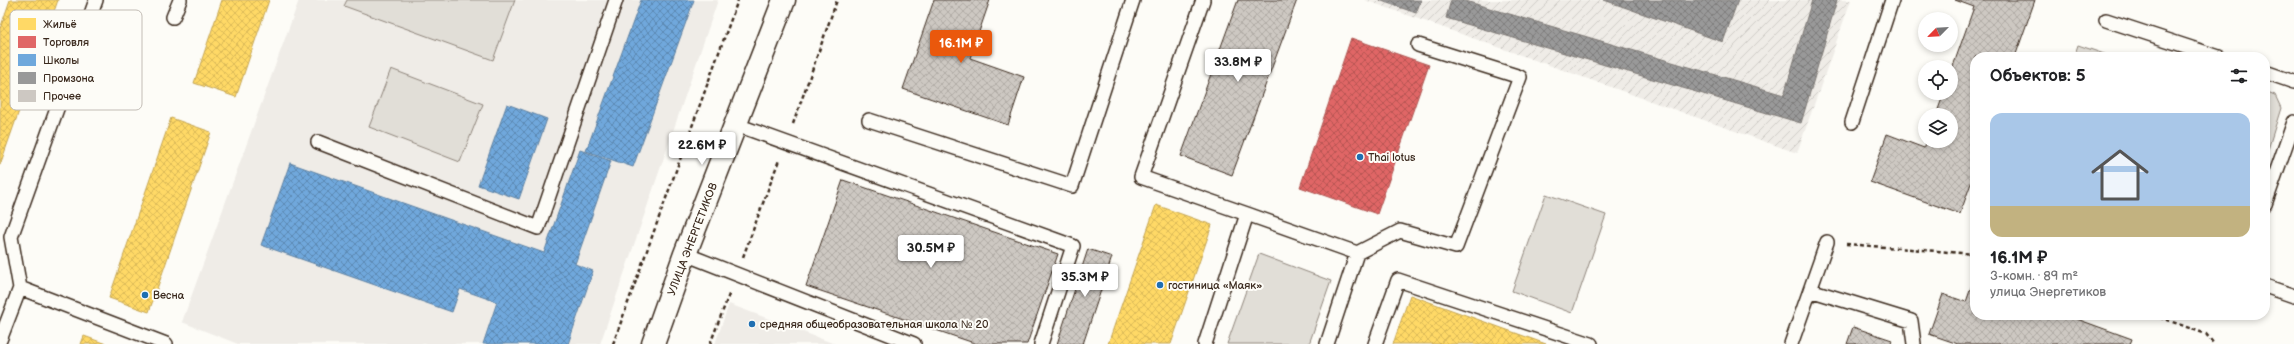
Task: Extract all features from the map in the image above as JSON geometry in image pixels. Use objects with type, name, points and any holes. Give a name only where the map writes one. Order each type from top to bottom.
[{"type":"street","name":"УЛИЦА ЭНЕРГЕТИКОВ","points":[[653,344],[684,254],[737,125],[784,0]]},
{"type":"lane","points":[[92,10],[96,0]]},
{"type":"lane","points":[[173,17],[180,0]]},
{"type":"lane","points":[[318,142],[538,228],[616,0]]},
{"type":"lane","points":[[869,120],[1072,186],[1133,0]]},
{"type":"lane","points":[[1203,0],[1141,177],[1358,253]]},
{"type":"lane","points":[[1852,122],[1892,0]]},
{"type":"lane","points":[[2106,20],[2203,52]]},
{"type":"lane","points":[[1327,344],[1358,253],[1400,230],[1456,247],[1520,77],[1418,45]]},
{"type":"lane","points":[[2270,74],[2294,82]]},
{"type":"lane","points":[[0,340],[20,288],[11,237],[57,110]]},
{"type":"lane","points":[[2270,190],[2294,122]]},
{"type":"lane","points":[[737,125],[1073,246],[1041,344]]},
{"type":"lane","points":[[1205,344],[1247,214]]},
{"type":"lane","points":[[1791,344],[1827,242]]},
{"type":"lane","points":[[684,254],[914,344]]},
{"type":"lane","points":[[1375,344],[1398,280],[1591,344]]},
{"type":"lane","points":[[20,288],[166,344]]},
{"type":"lane","points":[[2270,288],[2294,296]]},
{"type":"lane","points":[[1810,290],[1911,321],[1914,344]]},
{"type":"path","points":[[613,344],[738,0]]},
{"type":"path","points":[[710,344],[786,143],[837,0]]},
{"type":"path","points":[[1827,242],[1970,254]]},
{"type":"path","points":[[2167,320],[2206,334],[2214,344]]},
{"type":"shaded area","points":[[299,0],[718,0],[600,344],[238,344],[182,322]]},
{"type":"shaded area","points":[[347,0],[515,0],[493,60],[344,6]]},
{"type":"shaded area","points":[[1365,0],[1851,0],[1797,153]]},
{"type":"shaded area","points":[[2078,45],[2098,52],[2076,52]]},
{"type":"shaded area","points":[[391,69],[483,104],[460,162],[369,127]]},
{"type":"shaded area","points":[[2270,93],[2275,95],[2281,108],[2270,143]]},
{"type":"shaded area","points":[[1546,194],[1606,215],[1572,313],[1512,291]]},
{"type":"shaded area","points":[[1259,254],[1331,281],[1309,344],[1227,344]]},
{"type":"shaded area","name":"средняя общеобразовательная школа № 20","points":[[729,304],[835,344],[715,344]]},
{"type":"building: Жильё","points":[[10,0],[58,0],[54,10],[10,10],[10,110],[19,110],[0,165],[0,29]]},
{"type":"building: Жильё","points":[[222,0],[269,0],[236,97],[194,83]]},
{"type":"building: Жильё","points":[[171,118],[211,132],[149,312],[109,298]]},
{"type":"building: Жильё","name":"гостиница «Маяк»","points":[[1156,205],[1212,225],[1171,344],[1108,344]]},
{"type":"building: Жильё","points":[[1410,295],[1546,344],[1393,344]]},
{"type":"building: Жильё","points":[[84,336],[106,344],[81,344]]},
{"type":"building: Торговля","points":[[1351,38],[1429,65],[1377,214],[1300,187]]},
{"type":"building: Школы","points":[[641,0],[694,0],[633,167],[586,151]]},
{"type":"building: Школы","points":[[507,104],[547,119],[519,199],[478,185]]},
{"type":"building: Школы","points":[[580,150],[611,161],[575,264],[593,271],[568,344],[483,344],[497,302],[460,289],[452,312],[261,245],[290,163],[544,253]]},
{"type":"building: Промзона","points":[[1379,0],[1421,0],[1416,13]]},
{"type":"building: Промзона","points":[[1451,0],[1462,0],[1784,95],[1812,0],[1837,0],[1801,123],[1446,18]]},
{"type":"building: Промзона","points":[[1604,0],[1738,0],[1723,42]]},
{"type":"building: Прочее","points":[[934,0],[990,0],[970,58],[1024,77],[1008,125],[903,89]]},
{"type":"building: Прочее","points":[[1238,0],[1297,0],[1232,175],[1181,156]]},
{"type":"building: Прочее","points":[[1955,0],[2035,0],[2017,52],[1970,52],[1970,186],[1960,214],[1870,182],[1887,134],[1918,146],[1918,148],[1958,148],[1958,108],[1939,108],[1941,100],[1958,100],[1958,60],[1955,60],[1974,7]]},
{"type":"building: Прочее","points":[[843,180],[1058,254],[1027,344],[977,344],[806,286]]},
{"type":"building: Прочее","points":[[1088,249],[1112,257],[1083,344],[1057,344]]},
{"type":"building: Прочее","points":[[1970,291],[1970,320],[2080,320],[2132,339],[2130,344],[1958,344],[1929,334],[1943,294],[1966,302]]},
{"type":"building: Прочее","points":[[1853,327],[1892,340],[1891,344],[1847,344]]},
{"type":"place","name":"Thai lotus","points":[[1360,157]]},
{"type":"place","name":"гостиница «Маяк»","points":[[1160,285]]},
{"type":"place","name":"Весна","points":[[145,295]]},
{"type":"place","name":"средняя общеобразовательная школа № 20","points":[[752,324]]}]
